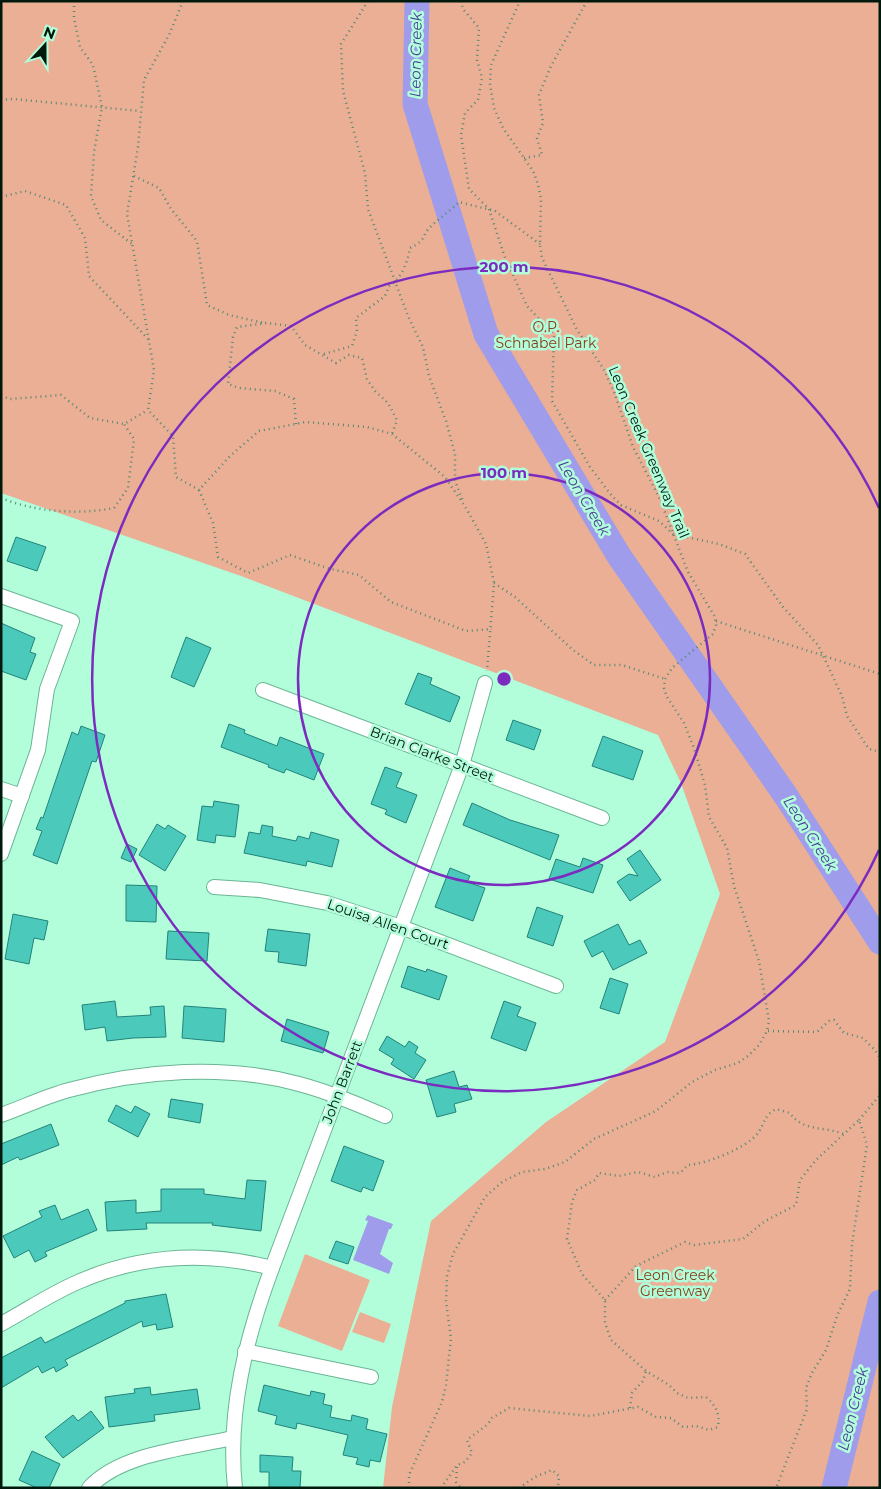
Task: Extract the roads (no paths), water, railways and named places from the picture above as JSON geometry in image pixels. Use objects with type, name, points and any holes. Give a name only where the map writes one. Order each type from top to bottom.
[{"type":"street","points":[[1,596],[72,621],[47,689],[38,750],[1,854]]},
{"type":"street","name":"John Barrett","points":[[235,1488],[233,1438],[245,1350],[272,1268],[462,765],[485,683]]},
{"type":"street","name":"Brian Clarke Street","points":[[263,690],[602,818]]},
{"type":"street","points":[[1,789],[22,796]]},
{"type":"street","name":"Louisa Allen Court","points":[[214,887],[260,890],[327,903],[401,927],[556,986]]},
{"type":"street","points":[[1,1115],[67,1091],[113,1080],[160,1074],[206,1072],[255,1075],[298,1084],[337,1096],[385,1116]]},
{"type":"street","points":[[1,1324],[76,1283],[131,1264],[179,1257],[217,1257],[272,1268]]},
{"type":"street","points":[[245,1350],[371,1377]]},
{"type":"street","points":[[89,1488],[112,1468],[131,1460],[233,1438]]},
{"type":"waterway","name":"Leon Creek","points":[[417,1],[415,104],[486,334],[619,556],[786,796],[880,942]]},
{"type":"waterway","name":"Leon Creek","points":[[834,1488],[880,1302]]},
{"type":"park label","name":"O.P. Schnabel Park","points":[[546,336]]},
{"type":"park label","name":"Leon Creek Greenway","points":[[675,1284]]}]
